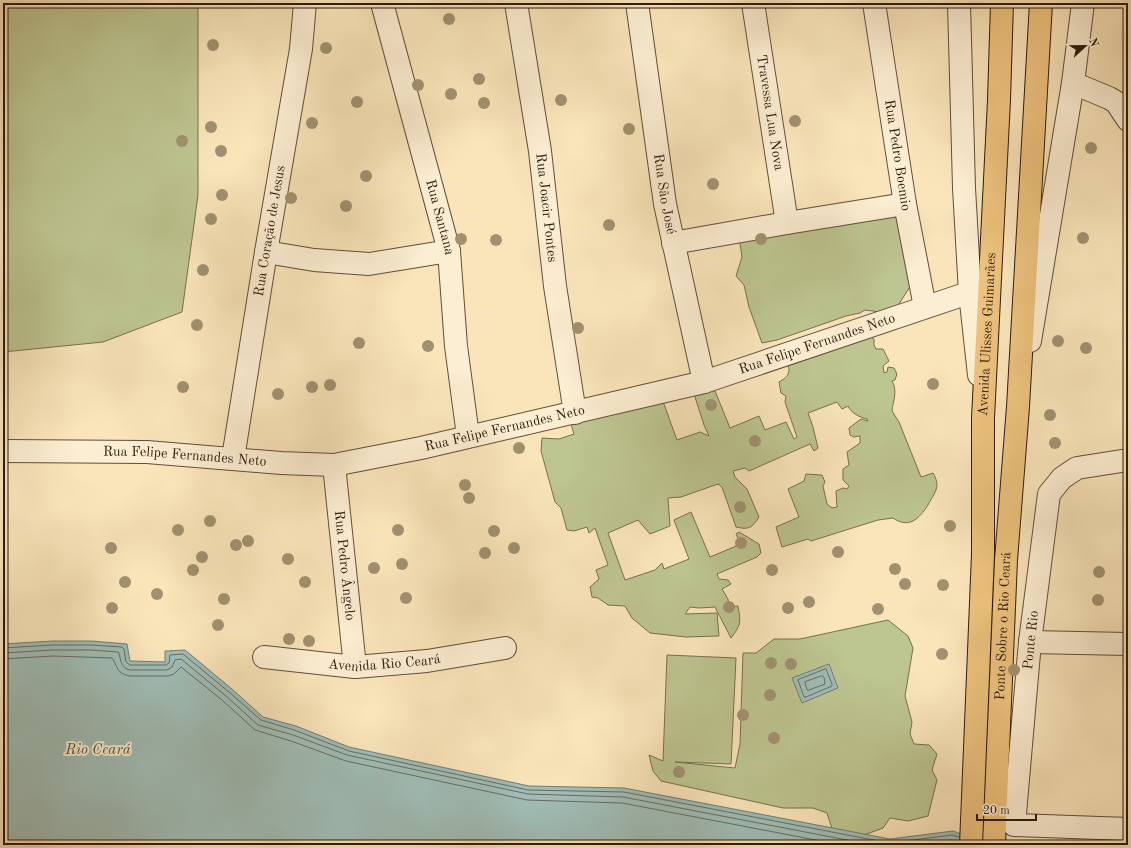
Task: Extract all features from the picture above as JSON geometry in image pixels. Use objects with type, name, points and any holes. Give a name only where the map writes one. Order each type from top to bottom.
[{"type":"main road","name":"Avenida Ulisses Guimarães","points":[[983,418],[980,289],[999,100],[1002,3]]},
{"type":"main road","points":[[1018,407],[1041,3]]},
{"type":"main road","name":"Ponte Sobre o Rio Ceará","points":[[994,845],[1006,560],[1018,407]]},
{"type":"main road","name":"Ponte Sobre o Rio Ceará","points":[[971,845],[983,554],[983,418]]},
{"type":"street","name":"Rua Coração de Jesus","points":[[233,458],[266,252],[301,49],[305,3]]},
{"type":"street","name":"Rua Santana","points":[[382,3],[449,251],[456,346],[468,436]]},
{"type":"street","name":"Rua Joacir Pontes","points":[[516,3],[540,151],[555,286],[575,413]]},
{"type":"street","name":"Rua São José","points":[[637,3],[665,204],[704,382]]},
{"type":"street","name":"Travessa Lua Nova","points":[[753,3],[787,223]]},
{"type":"street","name":"Rua Pedro Boemio","points":[[874,3],[904,204],[925,307]]},
{"type":"street","name":"Avenida Ulisses Guimarães","points":[[959,3],[964,188],[980,289]]},
{"type":"street","points":[[1018,407],[1072,83],[1083,3]]},
{"type":"street","points":[[1072,83],[1116,102],[1128,120]]},
{"type":"street","points":[[674,243],[904,204]]},
{"type":"street","points":[[266,252],[314,260],[369,264],[449,251]]},
{"type":"street","name":"Rua Felipe Fernandes Neto","points":[[3,452],[147,452],[282,463],[334,465],[420,448],[704,382],[980,289]]},
{"type":"street","name":"Ponte Rio","points":[[1128,460],[1077,468],[1062,478],[1049,494],[1030,642],[1014,825],[1128,829]]},
{"type":"street","name":"Rua Pedro Ângelo","points":[[334,465],[355,667]]},
{"type":"street","points":[[1030,642],[1128,644]]},
{"type":"street","name":"Avenida Rio Ceará","points":[[264,657],[355,667],[427,661],[505,648]]},
{"type":"green space","points":[[3,3],[198,3],[198,195],[182,312],[103,342],[3,352]]},
{"type":"green space","points":[[890,217],[900,217],[913,282],[897,307],[880,312],[865,310],[860,313],[846,316],[777,340],[762,343],[749,307],[744,285],[736,276],[742,257],[739,237]]},
{"type":"green space","points":[[869,336],[874,339],[876,349],[883,349],[889,361],[883,366],[884,373],[887,372],[888,367],[894,368],[897,374],[895,380],[892,381],[895,388],[895,396],[892,411],[899,422],[921,477],[933,473],[936,480],[937,487],[935,492],[925,510],[917,518],[913,521],[904,523],[893,518],[878,520],[811,541],[808,539],[782,547],[776,527],[799,517],[788,489],[804,481],[806,474],[822,475],[825,482],[823,486],[827,504],[832,508],[837,507],[836,491],[843,488],[847,489],[849,486],[843,480],[843,469],[849,465],[847,452],[860,443],[860,436],[854,437],[850,435],[849,428],[861,419],[868,421],[867,419],[853,413],[848,406],[842,409],[837,402],[808,413],[818,448],[814,451],[810,444],[749,471],[745,468],[733,471],[735,477],[747,489],[759,517],[752,526],[747,528],[736,527],[722,487],[718,484],[681,497],[668,498],[670,526],[650,534],[638,520],[608,533],[625,580],[655,570],[662,563],[664,569],[689,559],[674,520],[691,512],[710,557],[741,544],[736,534],[739,532],[759,544],[761,553],[757,557],[717,574],[719,579],[728,580],[731,584],[722,589],[728,599],[729,607],[738,606],[740,616],[739,624],[737,630],[731,638],[715,607],[690,607],[685,614],[717,613],[719,636],[686,637],[650,633],[632,618],[625,606],[608,605],[598,598],[592,597],[590,587],[599,579],[596,570],[608,565],[595,528],[589,533],[587,527],[574,531],[567,530],[561,508],[555,502],[541,451],[542,438],[559,439],[574,434],[571,424],[660,393],[677,440],[700,432],[709,436],[694,394],[708,390],[715,391],[730,428],[759,416],[765,430],[786,422],[794,439],[797,437],[785,402],[786,396],[781,393],[779,382],[785,378],[789,370],[786,360]]},
{"type":"green space","points":[[888,620],[908,636],[913,648],[905,696],[912,722],[910,734],[914,744],[929,745],[937,754],[932,770],[937,780],[928,816],[908,821],[890,818],[883,828],[856,838],[835,838],[827,813],[813,808],[783,808],[661,781],[653,771],[649,755],[663,761],[667,655],[736,658],[731,764],[675,762],[735,768],[740,744],[743,653],[756,653],[774,639],[800,639]]},
{"type":"water","name":"Rio Ceará","points":[[53,641],[91,641],[127,644],[130,661],[165,662],[165,651],[185,650],[263,717],[296,726],[349,747],[529,786],[624,788],[890,839],[953,831],[980,841],[980,845],[3,845],[3,644]]},
{"type":"water","points":[[829,664],[838,688],[802,703],[792,678]]}]
